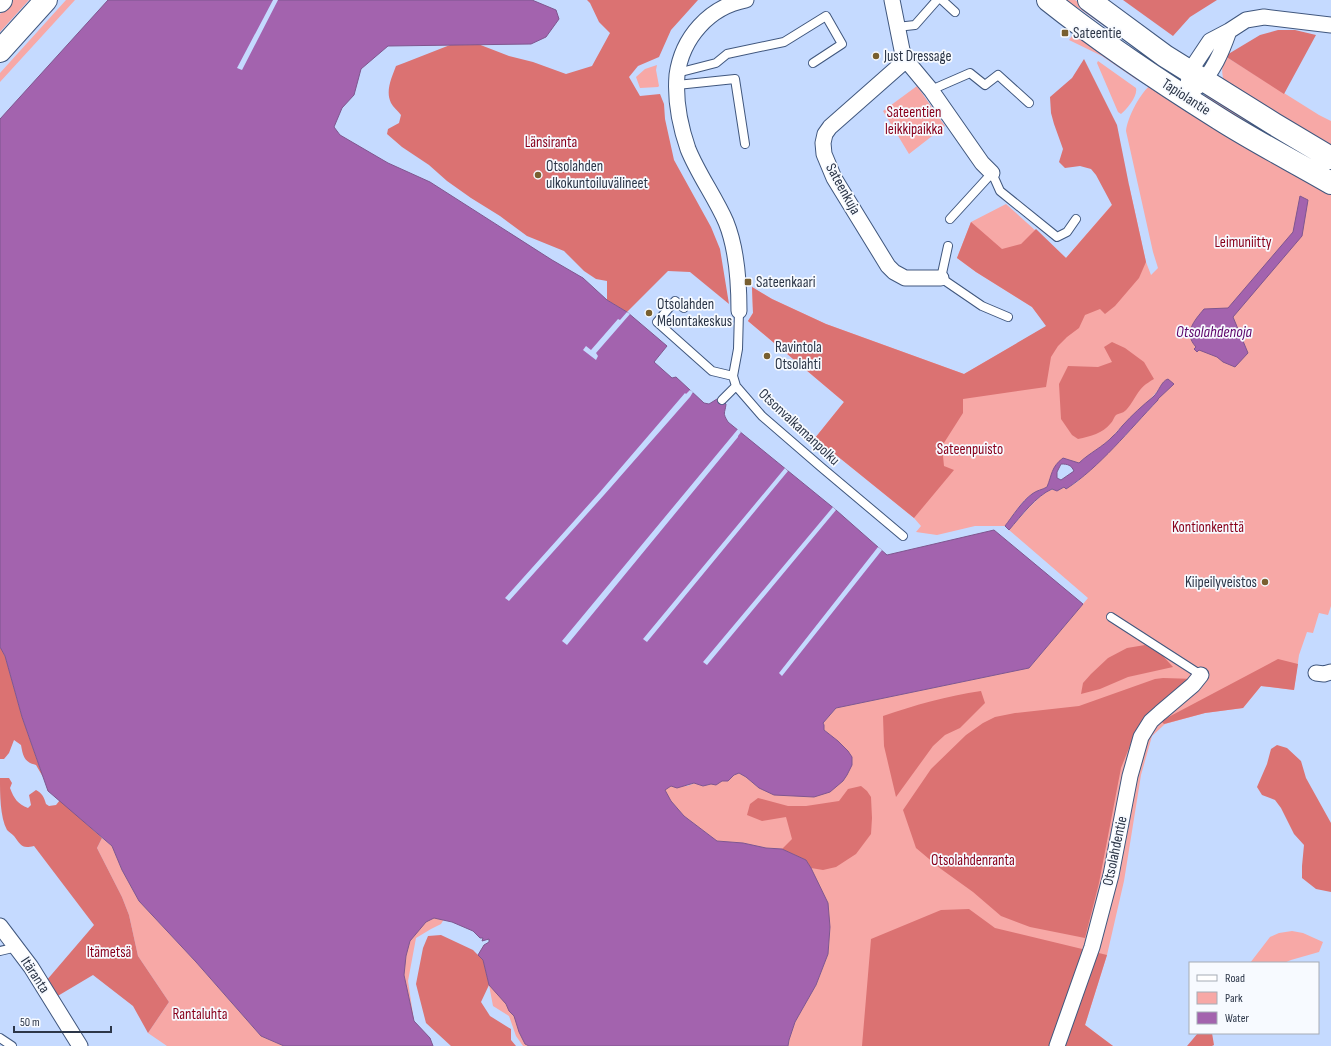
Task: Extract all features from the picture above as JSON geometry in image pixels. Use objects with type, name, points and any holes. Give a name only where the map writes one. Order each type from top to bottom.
[{"type":"main road","points":[[0,51],[46,0]]},
{"type":"main road","name":"Tapiolantie","points":[[1048,0],[1117,51],[1224,122],[1331,183]]},
{"type":"main road","name":"Tapiolantie","points":[[1089,0],[1165,56],[1331,158]]},
{"type":"street","points":[[740,311],[737,274],[730,236],[726,222],[700,175],[688,148],[679,114],[677,79],[686,44],[697,29],[705,20],[728,2],[746,0]]},
{"type":"street","points":[[892,0],[902,50],[906,60],[931,90],[982,163],[992,173]]},
{"type":"street","points":[[1186,97],[1198,76],[1222,50],[1229,31],[1246,20],[1264,17],[1331,25]]},
{"type":"street","name":"Sateenkuja","points":[[906,60],[830,127],[824,139],[824,148],[834,178],[888,266],[894,272],[905,278],[941,278]]},
{"type":"street","name":"Otsolahdentie","points":[[1057,1046],[1092,947],[1111,875],[1130,776],[1141,737],[1151,721],[1193,685],[1201,675]]},
{"type":"street","name":"Itäranta","points":[[0,926],[30,966],[80,1046]]},
{"type":"lane","points":[[898,27],[915,26],[938,0]]},
{"type":"lane","points":[[942,0],[955,12]]},
{"type":"lane","points":[[677,79],[716,63],[727,54],[784,42],[826,16],[842,44],[813,63]]},
{"type":"lane","points":[[931,90],[970,72],[985,85],[998,75],[1029,103]]},
{"type":"lane","points":[[677,79],[735,79],[745,144]]},
{"type":"lane","points":[[950,219],[992,173],[1000,191],[1057,237],[1067,232],[1076,219]]},
{"type":"lane","points":[[948,246],[941,278],[982,306],[1008,317]]},
{"type":"lane","points":[[684,308],[675,301],[657,322],[712,371],[733,376]]},
{"type":"lane","name":"Otsonvalkamanpolku","points":[[740,311],[738,349],[733,376],[736,386],[762,416],[820,467],[903,536]]},
{"type":"lane","points":[[722,400],[736,386]]},
{"type":"lane","points":[[1111,617],[1201,675]]},
{"type":"lane","points":[[0,951],[17,947]]},
{"type":"lane","points":[[0,1038],[12,1046]]},
{"type":"green space","points":[[12,0],[29,0],[0,32],[0,14]]},
{"type":"green space","points":[[66,0],[75,0],[0,82],[0,73]]},
{"type":"green space","name":"Länsiranta","points":[[587,0],[698,0],[671,30],[659,57],[638,66],[629,77],[640,96],[660,94],[664,104],[665,119],[674,160],[711,227],[720,249],[729,304],[690,272],[668,271],[627,312],[607,300],[607,281],[596,279],[584,271],[564,251],[527,236],[447,181],[429,165],[402,147],[387,134],[388,129],[399,123],[401,115],[393,106],[389,98],[390,84],[396,66],[450,45],[478,44],[509,56],[533,62],[566,74],[592,66],[610,33],[599,22]]},
{"type":"green space","points":[[1063,0],[1075,0],[1085,6],[1154,61],[1080,9]]},
{"type":"green space","points":[[1123,0],[1217,0],[1190,17],[1173,36]]},
{"type":"green space","points":[[1278,30],[1295,30],[1316,35],[1284,94],[1225,56],[1260,35]]},
{"type":"green space","points":[[1072,36],[1103,50],[1140,80],[1137,80],[1102,56],[1069,40]]},
{"type":"green space","points":[[1225,56],[1331,121],[1331,148],[1224,81],[1222,68]]},
{"type":"green space","points":[[1084,59],[1117,125],[1146,262],[1139,278],[1115,306],[1105,314],[1100,309],[1085,315],[1079,328],[1058,346],[1051,357],[1046,387],[963,399],[963,413],[942,446],[944,466],[954,470],[914,518],[815,438],[844,402],[748,321],[753,313],[752,287],[772,299],[826,324],[964,374],[1046,326],[1032,307],[976,272],[957,258],[971,222],[1002,249],[1021,244],[1036,229],[1066,258],[1112,205],[1096,175],[1091,169],[1080,166],[1065,168],[1059,162],[1063,149],[1051,113],[1050,97],[1072,78]]},
{"type":"green space","points":[[1098,61],[1136,88],[1134,98],[1121,114],[1118,112],[1097,63]]},
{"type":"green space","points":[[657,65],[656,70],[659,86],[640,88],[636,77],[645,69]]},
{"type":"green space","points":[[1152,84],[1331,190],[1331,606],[1328,615],[1319,613],[1313,633],[1307,632],[1299,655],[1294,690],[1261,686],[1243,708],[1205,713],[1165,724],[1152,736],[1141,775],[1124,881],[1107,955],[1085,1025],[1113,1046],[788,1046],[795,1022],[816,985],[828,954],[830,927],[782,849],[717,841],[684,816],[664,790],[671,786],[687,786],[695,783],[703,786],[728,781],[734,775],[739,773],[759,788],[838,741],[824,730],[823,723],[836,708],[1029,668],[1088,598],[1009,530],[1046,492],[1052,490],[1057,491],[1064,487],[1069,487],[1077,482],[1122,439],[1158,400],[1157,399],[1174,384],[1163,383],[1150,400],[1108,441],[1079,463],[1063,458],[1047,487],[1028,497],[1005,526],[975,526],[937,535],[916,532],[921,526],[914,518],[815,438],[844,402],[748,321],[753,313],[752,287],[772,299],[826,324],[964,374],[1047,326],[1032,307],[976,272],[957,258],[971,222],[1006,204],[1066,258],[1129,185],[1146,262],[1151,275],[1158,268],[1153,252],[1126,131],[1135,105],[1143,92]]},
{"type":"green space","name":"Sateentien leikkipaikka","points":[[917,86],[945,126],[909,154],[883,111]]},
{"type":"green space","points":[[1205,93],[1331,165],[1331,173],[1209,102],[1205,96]]},
{"type":"green space","points":[[1112,342],[1125,348],[1144,362],[1154,379],[1144,386],[1126,410],[1116,415],[1108,427],[1092,436],[1078,439],[1072,435],[1061,419],[1059,384],[1068,366],[1098,367],[1112,362],[1104,347]]},
{"type":"green space","points":[[1145,645],[1162,655],[1173,667],[1128,677],[1100,689],[1081,694],[1083,683],[1108,658],[1127,648]]},
{"type":"green space","points":[[0,647],[5,656],[22,717],[43,777],[36,765],[29,762],[23,755],[21,745],[14,740],[9,753],[4,759],[0,759]]},
{"type":"green space","points":[[1278,659],[1298,664],[1294,690],[1261,686],[1243,708],[1205,713],[1164,724],[1161,721]]},
{"type":"green space","name":"Otsolahdenranta","points":[[1155,679],[1196,679],[1149,714],[1133,738],[1121,768],[1099,883],[1085,938],[1030,927],[1001,916],[973,892],[941,869],[916,848],[903,810],[931,769],[966,735],[983,723],[995,717],[1015,713],[1079,706]]},
{"type":"green space","points":[[981,691],[985,703],[960,728],[945,735],[933,746],[896,797],[884,746],[883,716],[931,701]]},
{"type":"green space","points":[[1277,745],[1287,748],[1301,761],[1306,778],[1331,823],[1331,892],[1316,889],[1302,878],[1304,845],[1294,834],[1281,808],[1275,800],[1262,795],[1257,787],[1267,764],[1271,749]]},
{"type":"green space","name":"Itämetsä","points":[[0,778],[9,778],[12,783],[10,788],[17,801],[22,805],[28,808],[31,805],[29,795],[36,790],[44,797],[46,804],[49,806],[56,805],[60,800],[102,838],[97,848],[122,897],[129,915],[138,956],[169,1002],[148,1033],[133,1006],[93,975],[56,997],[46,981],[94,925],[34,846],[22,846],[7,830],[3,819],[0,798]]},
{"type":"green space","points":[[861,786],[871,797],[871,834],[856,854],[836,867],[823,870],[811,868],[806,860],[782,849],[792,839],[786,817],[762,821],[747,815],[750,804],[758,798],[788,806],[806,806],[839,801],[848,789]]},
{"type":"green space","name":"Rantaluhta","points":[[102,838],[112,846],[122,870],[139,901],[196,962],[261,1036],[284,1046],[167,1046],[148,1033],[169,1002],[138,956],[129,915],[122,897],[97,848]]},
{"type":"green space","points":[[969,909],[995,928],[1107,955],[1085,1025],[1113,1046],[862,1046],[871,939],[941,910]]},
{"type":"green space","points":[[446,916],[441,924],[416,938],[408,981],[414,1021],[398,976],[415,920]]},
{"type":"green space","points":[[1292,931],[1303,933],[1323,942],[1319,952],[1286,962],[1251,962],[1270,937],[1279,933]]},
{"type":"green space","points":[[441,935],[473,950],[483,960],[489,985],[481,1002],[490,1016],[511,1029],[511,1040],[516,1046],[451,1046],[426,1023],[416,984],[423,948],[428,936]]},
{"type":"green space","points":[[484,945],[484,952],[532,1046],[523,1046],[516,1036],[509,1016],[493,1006],[489,985],[478,955]]},
{"type":"green space","points":[[1197,1034],[1212,1034],[1214,1045],[1212,1046],[1187,1046]]},
{"type":"water","points":[[108,0],[532,0],[556,10],[559,19],[546,37],[531,44],[388,46],[361,69],[354,95],[342,108],[334,127],[340,135],[388,163],[430,182],[552,260],[583,278],[607,300],[627,312],[667,346],[654,362],[672,378],[676,377],[704,403],[709,404],[717,399],[722,400],[726,404],[724,415],[728,422],[836,510],[887,555],[994,530],[1083,604],[1029,668],[836,708],[823,723],[824,730],[848,751],[852,757],[852,765],[843,781],[830,792],[814,797],[774,795],[759,788],[739,773],[734,775],[728,781],[722,781],[716,785],[711,784],[703,786],[694,783],[677,788],[671,786],[665,790],[671,801],[684,816],[717,841],[782,849],[806,860],[828,903],[830,927],[828,954],[816,985],[795,1022],[788,1046],[529,1046],[525,1044],[519,1032],[514,1016],[509,1011],[506,1004],[489,985],[483,960],[478,955],[484,945],[489,942],[489,939],[482,941],[483,938],[480,938],[473,931],[452,922],[434,918],[426,922],[410,941],[406,956],[404,975],[414,1021],[430,1038],[433,1046],[284,1046],[261,1036],[196,962],[139,901],[122,870],[112,846],[48,791],[22,717],[5,656],[0,647],[0,119]]},
{"type":"water","name":"Otsolahdenoja","points":[[1300,196],[1308,200],[1302,236],[1233,317],[1248,353],[1235,367],[1223,362],[1217,357],[1199,350],[1197,352],[1194,349],[1196,347],[1190,337],[1191,327],[1204,309],[1228,308],[1293,232]]},
{"type":"water","name":"Otsolahdenoja","points":[[1168,379],[1174,384],[1158,399],[1114,448],[1090,470],[1066,489],[1064,487],[1057,491],[1052,489],[1046,492],[1029,507],[1009,530],[1005,526],[1028,497],[1047,487],[1052,471],[1059,461],[1063,458],[1079,463],[1116,433],[1155,395]],"holes":[[[1061,464],[1070,466],[1074,471],[1061,480],[1057,478],[1057,472]]]},
{"type":"pier","points":[[273,0],[278,0],[242,70],[237,68]]},
{"type":"pier","points":[[627,312],[630,314],[596,353],[598,356],[596,360],[583,350],[586,346],[591,350],[618,319],[620,320]]},
{"type":"pier","points":[[690,390],[693,392],[690,397],[604,495],[509,601],[505,598],[600,492],[685,393],[686,394]]},
{"type":"pier","points":[[738,429],[741,432],[738,437],[567,645],[562,641]]},
{"type":"pier","points":[[785,468],[788,471],[647,642],[643,639]]},
{"type":"pier","points":[[833,507],[836,510],[707,665],[703,662]]},
{"type":"pier","points":[[878,547],[882,550],[782,676],[779,673]]},
{"type":"place","name":"Sateentie","points":[[1065,33]]},
{"type":"place","name":"Just Dressage","points":[[876,56]]},
{"type":"place","name":"Otsolahden ulkokuntoiluvälineet","points":[[538,175]]},
{"type":"place","name":"Sateenkaari","points":[[748,282]]},
{"type":"place","name":"Otsolahden Melontakeskus","points":[[649,313]]},
{"type":"place","name":"Ravintola Otsolahti","points":[[767,356]]},
{"type":"place","name":"Kiipeilyveistos","points":[[1265,582]]},
{"type":"park label","name":"Leimuniitty","points":[[1243,242]]},
{"type":"park label","name":"Sateenpuisto","points":[[970,449]]},
{"type":"park label","name":"Kontionkenttä","points":[[1208,527]]}]
